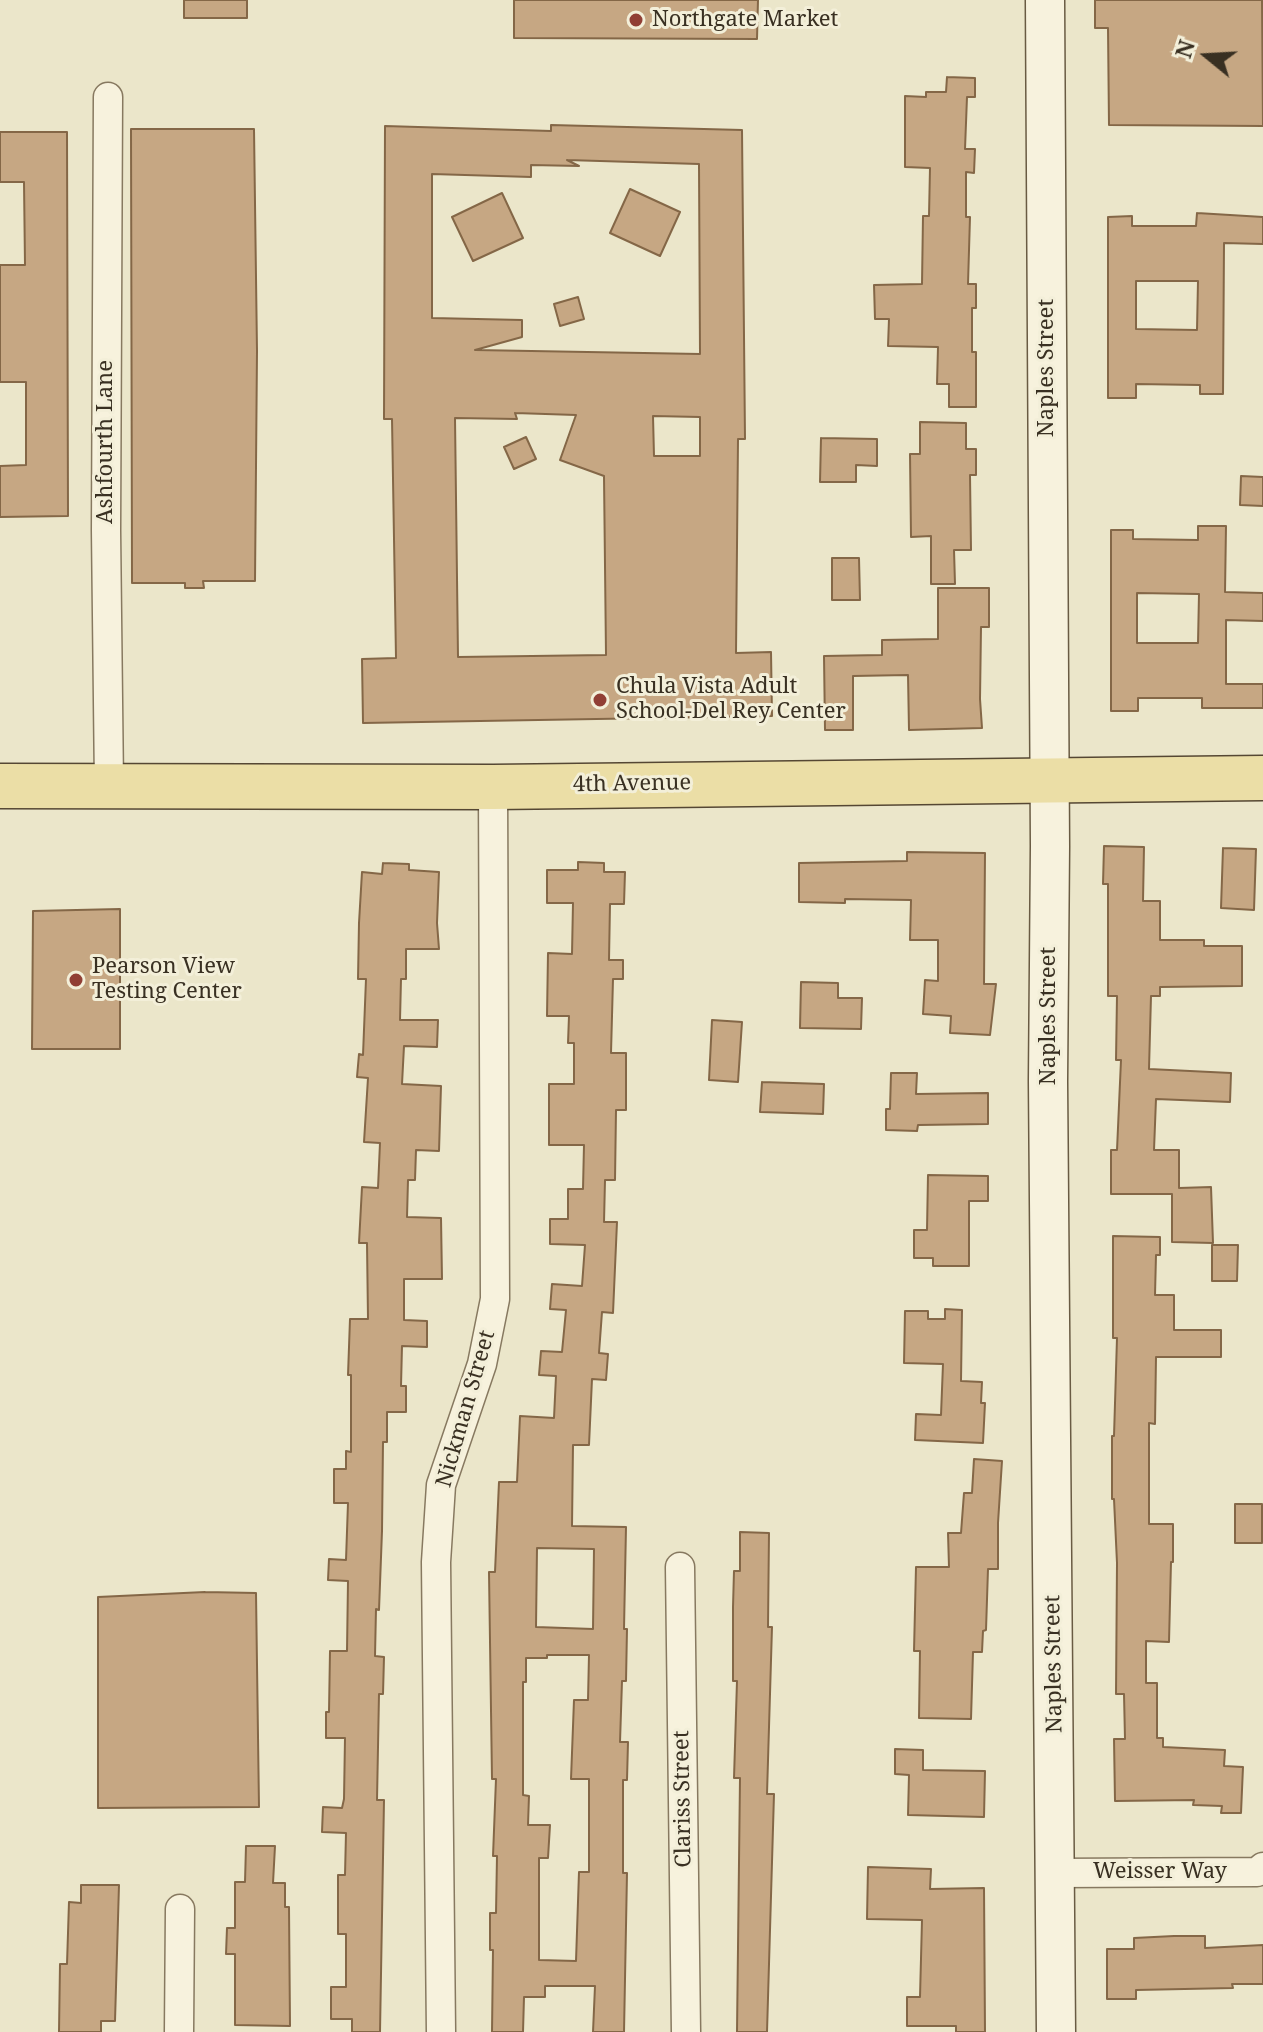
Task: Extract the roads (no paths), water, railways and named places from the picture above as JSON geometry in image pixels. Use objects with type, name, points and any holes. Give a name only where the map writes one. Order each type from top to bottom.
[{"type":"main road","name":"4th Avenue","points":[[0,786],[493,787],[1050,778],[1263,778]]},
{"type":"street","name":"Naples Street","points":[[1045,0],[1050,778],[1048,1081],[1056,2032]]},
{"type":"street","name":"Ashfourth Lane","points":[[108,97],[106,530],[109,786]]},
{"type":"street","name":"Nickman Street","points":[[441,2032],[436,1562],[441,1485],[482,1364],[495,1299],[493,787]]},
{"type":"street","name":"Clariss Street","points":[[680,1567],[686,2032]]},
{"type":"street","name":"Weisser Way","points":[[1056,1873],[1257,1872],[1263,1867]]},
{"type":"street","points":[[179,2032],[180,1909]]},
{"type":"place","name":"Northgate Market","points":[[636,20]]},
{"type":"place","name":"Chula Vista Adult School-Del Rey Center","points":[[600,700]]},
{"type":"place","name":"Pearson View Testing Center","points":[[76,980]]}]
